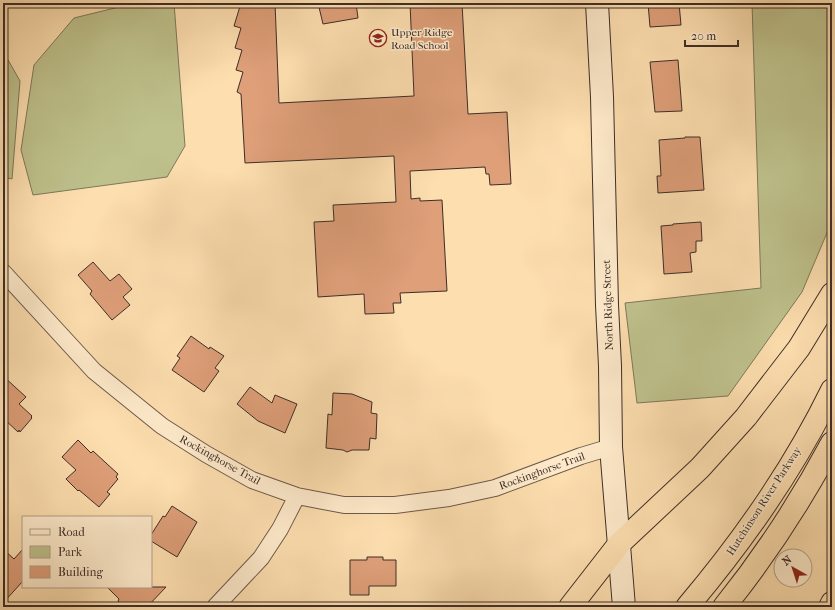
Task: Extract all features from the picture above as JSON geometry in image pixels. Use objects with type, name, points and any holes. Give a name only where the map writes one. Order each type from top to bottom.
[{"type":"highway","points":[[570,607],[619,544],[700,468],[746,417],[799,348],[832,294]]},
{"type":"highway","name":"Hutchinson River Parkway","points":[[687,607],[729,556],[765,503],[798,450],[832,390]]},
{"type":"highway","points":[[724,607],[775,538],[810,483],[832,443]]},
{"type":"highway","points":[[830,607],[832,603]]},
{"type":"street","name":"North Ridge Street","points":[[597,3],[602,97],[611,447],[624,607]]},
{"type":"street","name":"Rockinghorse Trail","points":[[3,272],[94,370],[162,426],[206,454],[252,480],[297,496],[344,505],[395,505],[449,498],[495,488],[581,456],[611,447]]},
{"type":"street","points":[[215,607],[261,558],[280,529],[297,496]]},
{"type":"green space","points":[[135,3],[174,3],[185,146],[167,177],[33,195],[21,150],[34,65],[74,18]]},
{"type":"green space","points":[[752,3],[832,3],[832,221],[802,292],[728,396],[637,403],[625,303],[761,288]]},
{"type":"green space","points":[[3,51],[20,81],[12,179],[3,177]]},
{"type":"building","points":[[241,3],[275,3],[279,103],[414,96],[410,3],[462,3],[468,114],[507,112],[511,184],[490,185],[489,174],[486,174],[485,167],[410,171],[411,199],[420,198],[420,201],[442,200],[447,291],[400,293],[401,303],[393,303],[394,313],[365,314],[364,294],[318,297],[314,222],[334,221],[333,205],[396,202],[394,156],[245,163],[241,94],[237,92],[243,72],[236,70],[242,50],[235,48],[241,28],[234,26]]},
{"type":"building","points":[[318,3],[356,3],[358,18],[323,24]]},
{"type":"building","points":[[648,3],[679,3],[681,25],[650,27]]},
{"type":"building","points":[[678,60],[682,111],[655,112],[650,62]]},
{"type":"building","points":[[700,137],[704,190],[658,193],[657,176],[661,176],[659,140]]},
{"type":"building","points":[[701,222],[702,241],[696,241],[696,252],[690,253],[692,272],[664,274],[661,226]]},
{"type":"building","points":[[93,262],[110,281],[119,274],[132,289],[123,297],[130,305],[112,320],[90,294],[92,291],[78,275]]},
{"type":"building","points":[[191,336],[209,349],[210,347],[224,356],[215,368],[219,371],[204,392],[172,370],[180,358],[177,356]]},
{"type":"building","points":[[3,376],[26,397],[19,404],[32,416],[20,432],[19,430],[18,432],[3,418]]},
{"type":"building","points":[[250,387],[272,403],[275,395],[297,404],[285,433],[258,421],[237,404]]},
{"type":"building","points":[[333,393],[352,394],[372,402],[371,413],[377,414],[376,439],[370,438],[369,450],[352,450],[347,452],[343,450],[326,448],[328,414],[332,415]]},
{"type":"building","points":[[78,440],[91,453],[93,451],[118,474],[116,477],[118,479],[107,492],[110,494],[99,507],[79,490],[78,491],[66,479],[76,470],[62,457]]},
{"type":"building","points":[[172,506],[197,522],[177,557],[152,542],[152,533],[163,516],[165,517]]},
{"type":"building","points":[[3,549],[14,559],[22,550],[22,582],[3,603]]},
{"type":"building","points":[[367,557],[383,557],[383,560],[396,560],[396,586],[369,586],[369,595],[350,595],[350,560],[367,560]]},
{"type":"building","points":[[166,587],[147,607],[125,607],[118,601],[119,599],[108,588]]},
{"type":"place","name":"Upper Ridge Road School","points":[[378,38]]}]
